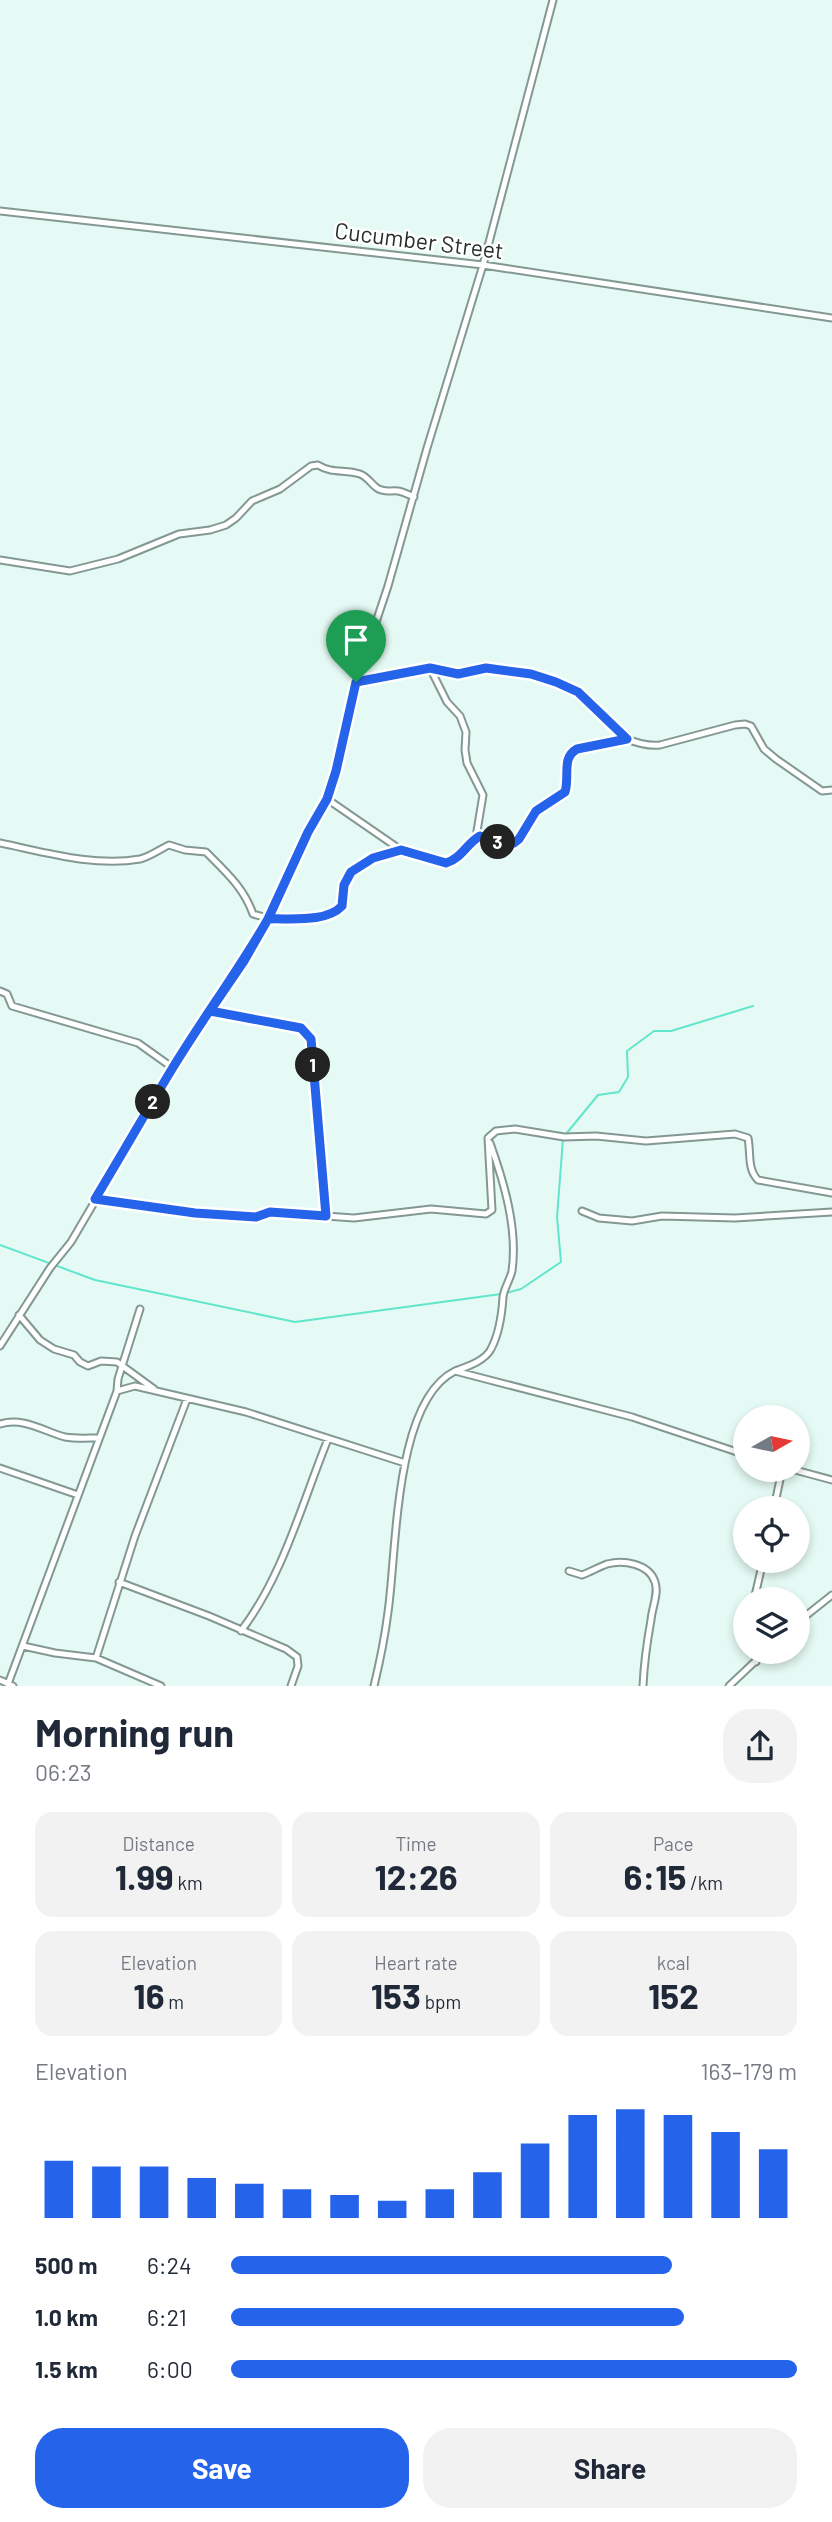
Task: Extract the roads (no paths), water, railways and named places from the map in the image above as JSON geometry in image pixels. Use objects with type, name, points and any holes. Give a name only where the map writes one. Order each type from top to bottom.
[{"type":"street","points":[[0,1346],[50,1268],[77,1232],[173,1068],[244,961],[268,919],[308,832],[327,799],[356,682],[483,265],[553,0]]},
{"type":"street","name":"Cucumber Street","points":[[0,211],[483,265],[832,318]]},
{"type":"street","points":[[0,560],[70,571],[118,559],[179,534],[226,525],[252,501],[280,489],[312,466],[318,465],[339,473],[358,473],[387,492],[397,491],[414,497]]},
{"type":"street","points":[[356,682],[430,668],[458,674],[486,668],[531,674],[578,692],[627,739],[648,746],[745,724],[751,726],[764,749],[776,759],[822,791],[832,790]]},
{"type":"street","points":[[327,799],[401,850],[446,863],[460,856],[476,838],[483,794],[467,763],[466,732],[460,716],[447,702],[430,668]]},
{"type":"street","points":[[476,838],[484,836],[502,844],[514,843],[536,811],[565,792],[567,759],[570,752],[627,739]]},
{"type":"street","points":[[0,843],[109,861],[142,858],[169,845],[206,852],[240,886],[253,915],[268,919],[308,917],[336,912],[342,906],[344,885],[351,872],[373,858],[401,850]]},
{"type":"street","points":[[0,991],[7,994],[12,1006],[138,1043],[173,1068]]},
{"type":"street","points":[[210,1011],[301,1028],[311,1039],[326,1216]]},
{"type":"street","points":[[95,1199],[195,1213],[256,1217],[270,1212],[371,1217],[431,1209],[486,1214],[492,1210],[488,1139],[496,1131],[515,1129],[564,1137],[596,1136],[646,1141],[734,1134],[748,1138],[750,1166],[758,1180],[832,1193]]},
{"type":"street","points":[[374,1685],[388,1612],[405,1464],[414,1426],[421,1409],[443,1377],[475,1363],[491,1351],[503,1309],[503,1293],[512,1273],[511,1228],[503,1178],[488,1139]]},
{"type":"street","points":[[582,1211],[599,1218],[632,1221],[662,1216],[735,1219],[832,1212]]},
{"type":"street","points":[[0,1680],[11,1685],[117,1391],[118,1379],[140,1309]]},
{"type":"street","points":[[19,1315],[40,1340],[54,1349],[74,1354],[79,1362],[88,1366],[117,1362],[157,1392]]},
{"type":"street","points":[[455,1371],[632,1417],[733,1451]]},
{"type":"street","points":[[117,1391],[135,1386],[246,1412],[405,1464]]},
{"type":"street","points":[[96,1658],[135,1536],[187,1399]]},
{"type":"street","points":[[0,1424],[10,1421],[24,1422],[66,1437],[99,1438]]},
{"type":"street","points":[[242,1631],[259,1608],[275,1574],[328,1439]]},
{"type":"street","points":[[0,1468],[78,1495]]},
{"type":"street","points":[[810,1474],[832,1480]]},
{"type":"street","points":[[569,1571],[582,1575],[608,1564],[627,1562],[649,1572],[655,1581],[656,1595],[643,1666],[643,1685]]},
{"type":"street","points":[[119,1582],[286,1649],[297,1657],[298,1666],[290,1685]]},
{"type":"street","points":[[810,1612],[832,1595]]},
{"type":"street","points":[[23,1646],[96,1658],[161,1685]]},
{"type":"street","points":[[729,1685],[754,1664]]},
{"type":"waterway","points":[[566,1134],[598,1095],[619,1092],[628,1077],[627,1051],[654,1031],[671,1031],[753,1006]]},
{"type":"waterway","points":[[506,1293],[521,1289],[561,1262],[557,1217],[563,1139]]},
{"type":"waterway","points":[[0,1245],[95,1280],[295,1322],[501,1294]]}]
